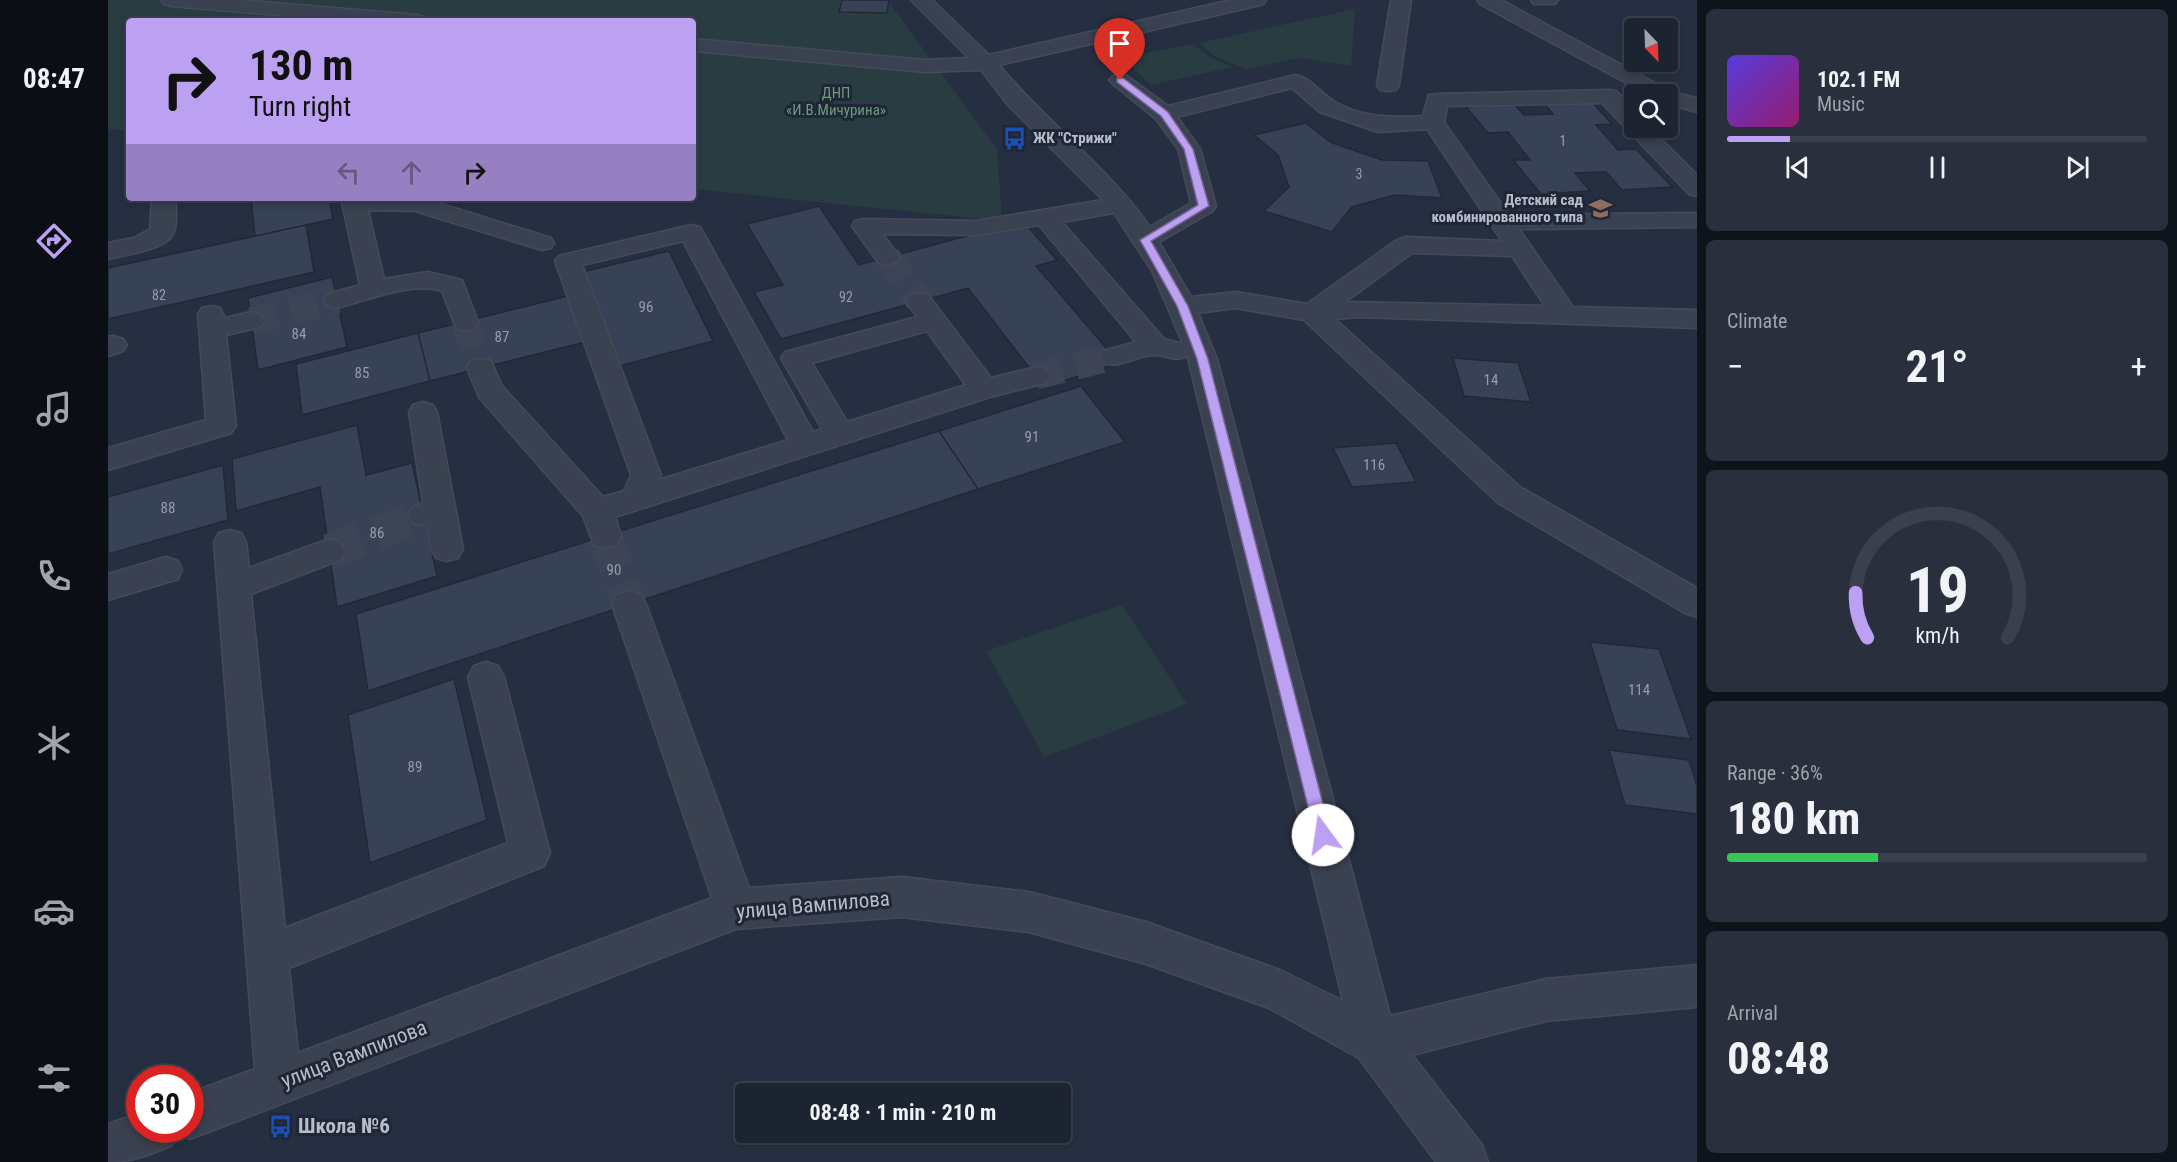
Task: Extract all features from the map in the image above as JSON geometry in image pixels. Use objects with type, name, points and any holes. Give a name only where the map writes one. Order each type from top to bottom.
[{"type":"street","points":[[171,0],[382,18]]},
{"type":"street","points":[[921,0],[986,63],[1016,100],[1120,205],[1145,240],[1182,306],[1203,359],[1376,1042],[1466,1162]]},
{"type":"street","points":[[696,45],[924,66],[986,63],[1256,0]]},
{"type":"street","points":[[1388,85],[1401,0]]},
{"type":"street","points":[[1487,0],[1643,84]]},
{"type":"street","points":[[1541,0],[1548,0]]},
{"type":"street","points":[[1608,96],[1621,72]]},
{"type":"street","points":[[1120,80],[1164,114],[1189,149],[1204,206],[1145,240]]},
{"type":"street","points":[[1164,114],[1296,81],[1328,107],[1380,125],[1433,122]]},
{"type":"street","points":[[1565,315],[1433,122],[1437,100],[1608,96],[1624,113]]},
{"type":"street","points":[[1678,100],[1697,105]]},
{"type":"street","points":[[1648,138],[1697,189]]},
{"type":"street","points":[[108,251],[144,243],[154,239],[162,232],[164,201]]},
{"type":"street","points":[[353,201],[374,291]]},
{"type":"street","points":[[369,201],[417,204],[542,243]]},
{"type":"street","points":[[887,257],[864,226],[976,228],[1120,205]]},
{"type":"street","points":[[1044,216],[1155,346]]},
{"type":"street","points":[[1502,222],[1697,220]]},
{"type":"street","points":[[636,498],[646,475],[568,261],[691,232],[805,445]]},
{"type":"street","points":[[1312,313],[1406,245],[1520,249]]},
{"type":"street","points":[[337,300],[427,279],[443,280],[453,286],[465,322]]},
{"type":"street","points":[[1182,306],[1236,300],[1312,313],[1359,309],[1697,319]]},
{"type":"street","points":[[840,434],[795,358],[926,311],[984,388]]},
{"type":"street","points":[[1312,313],[1509,495],[1697,604]]},
{"type":"street","points":[[108,459],[221,426],[211,322],[251,321]]},
{"type":"street","points":[[1113,357],[1155,346],[1203,359]]},
{"type":"street","points":[[481,368],[489,390],[601,523],[636,498],[984,388],[1036,376]]},
{"type":"street","points":[[423,412],[432,512],[447,549]]},
{"type":"street","points":[[230,542],[278,1082]]},
{"type":"street","points":[[234,587],[329,551]]},
{"type":"street","points":[[108,587],[166,570]]},
{"type":"street","points":[[629,604],[736,909]]},
{"type":"street","points":[[267,956],[530,853],[486,677]]},
{"type":"street","name":"улица Вампилова","points":[[204,1111],[736,909],[902,897],[1029,912],[1146,943],[1280,991],[1376,1042]]},
{"type":"street","points":[[1376,1042],[1546,1000],[1697,986]]},
{"type":"street","points":[[108,1147],[126,1140]]},
{"type":"green space","name":"ДНП «И.В.Мичурина»","points":[[108,0],[887,0],[997,149],[1002,221],[696,189],[696,18],[126,18],[126,131],[108,129]]},
{"type":"green space","points":[[1355,9],[1351,66],[1299,58],[1247,69],[1215,57],[1199,43]]},
{"type":"green space","points":[[1192,44],[1210,57],[1232,67],[1151,85],[1126,61],[1127,57]]},
{"type":"green space","points":[[1122,605],[1187,704],[1044,757],[986,651]]},
{"type":"building","points":[[842,0],[889,0],[887,13],[839,12]]},
{"type":"building","points":[[1589,99],[1612,124],[1596,125],[1618,150],[1636,149],[1672,187],[1622,190],[1606,172],[1575,173],[1590,191],[1541,194],[1513,160],[1530,160],[1508,132],[1488,133],[1466,107],[1514,104],[1524,115],[1553,114],[1542,101]]},
{"type":"building","points":[[1306,123],[1330,142],[1382,160],[1428,161],[1442,198],[1394,195],[1352,207],[1332,232],[1264,211],[1289,187],[1278,155],[1254,135]]},
{"type":"building","points":[[251,201],[330,201],[333,219],[255,236]]},
{"type":"building","points":[[819,206],[859,265],[1023,221],[1057,260],[1036,266],[1119,363],[1044,387],[968,288],[781,339],[754,292],[783,285],[747,224]]},
{"type":"building","points":[[306,225],[314,272],[108,319],[108,268]]},
{"type":"building","points":[[669,251],[713,341],[619,366],[582,272]]},
{"type":"building","points":[[332,277],[347,347],[258,370],[248,298]]},
{"type":"building","points":[[568,296],[585,342],[430,381],[418,333]]},
{"type":"building","points":[[418,333],[430,381],[302,415],[296,364]]},
{"type":"building","points":[[1453,358],[1518,363],[1531,402],[1464,396]]},
{"type":"building","points":[[1081,386],[1125,442],[978,489],[939,431]]},
{"type":"building","points":[[357,425],[366,475],[412,463],[437,576],[337,607],[320,487],[236,511],[232,459]]},
{"type":"building","points":[[939,431],[978,489],[368,691],[356,614]]},
{"type":"building","points":[[1396,443],[1416,482],[1352,487],[1333,448]]},
{"type":"building","points":[[223,465],[228,520],[108,554],[108,497]]},
{"type":"building","points":[[1590,642],[1659,649],[1691,739],[1617,730]]},
{"type":"building","points":[[454,679],[487,820],[370,863],[348,715]]},
{"type":"building","points":[[1609,750],[1689,760],[1697,786],[1697,814],[1625,805]]},
{"type":"tunnel","points":[[887,257],[919,301]]},
{"type":"tunnel","points":[[251,321],[337,300]]},
{"type":"tunnel","points":[[465,322],[481,368]]},
{"type":"tunnel","points":[[1036,376],[1113,357]]},
{"type":"tunnel","points":[[329,551],[424,515]]},
{"type":"tunnel","points":[[605,536],[629,604]]},
{"type":"place","name":"ЖК \"Стрижи\"","points":[[1015,138]]},
{"type":"place","name":"Детский сад комбинированного типа","points":[[1601,209]]},
{"type":"place","name":"Школа №6","points":[[280,1126]]},
{"type":"route","points":[[1120,80],[1164,114],[1189,149],[1204,206],[1145,240],[1165,271],[1203,359],[1323,835]]}]
